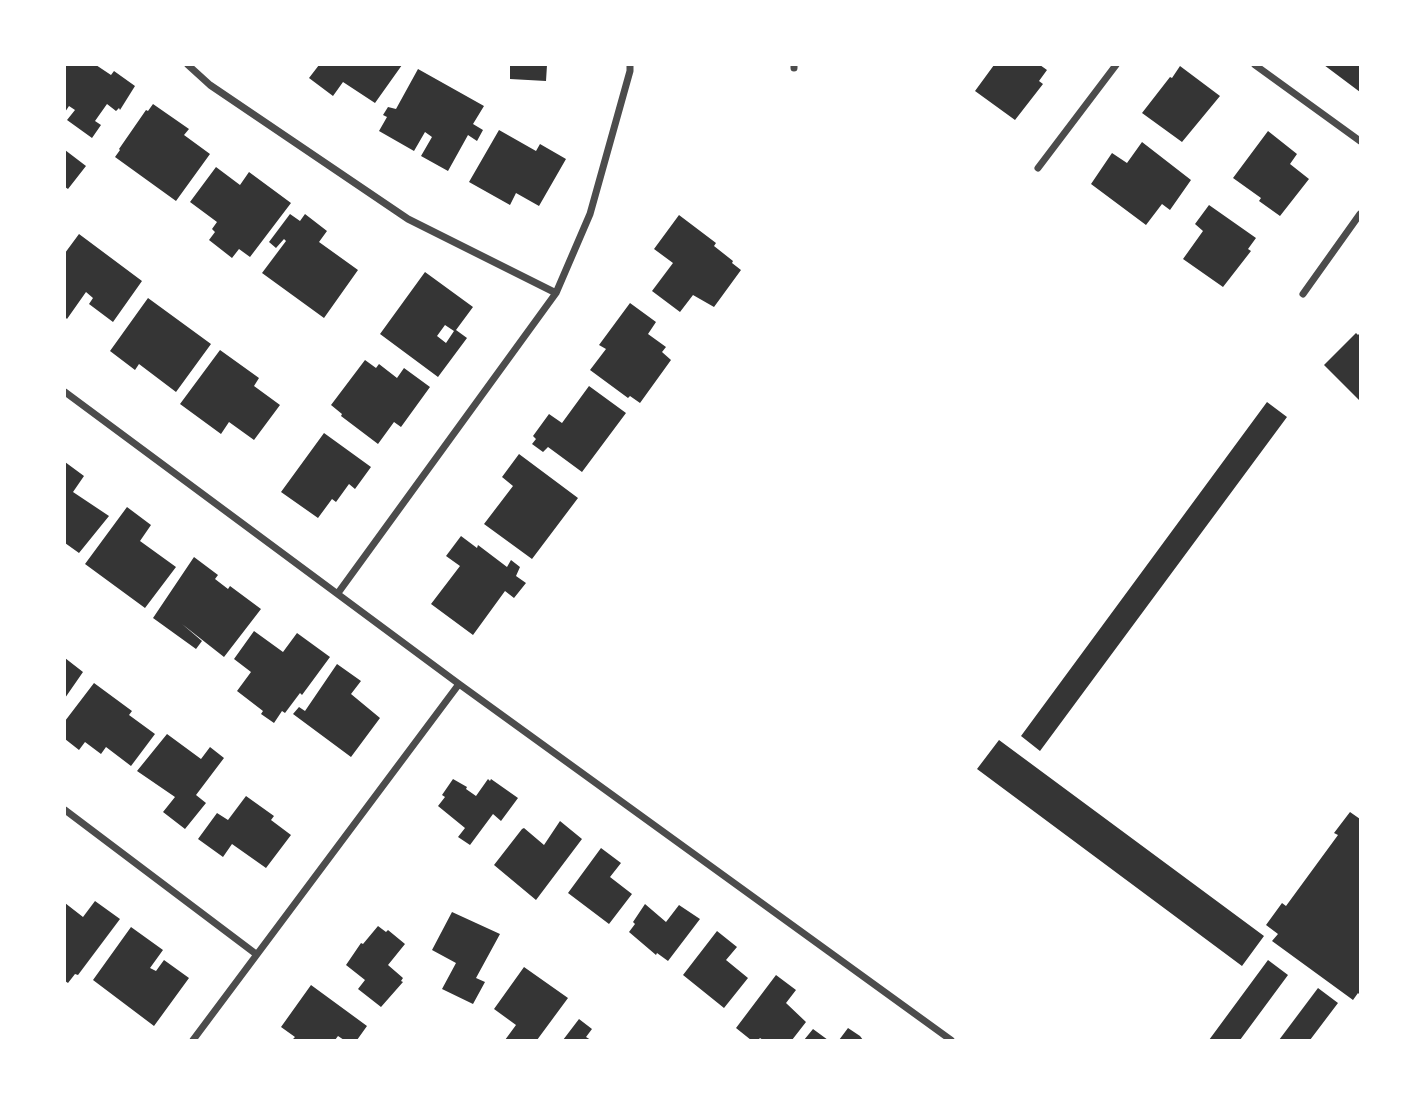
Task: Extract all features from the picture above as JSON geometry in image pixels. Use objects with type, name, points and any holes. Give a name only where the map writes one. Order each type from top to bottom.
[{"type":"street","points":[[188,65],[210,85],[408,219],[556,293]]},
{"type":"street","points":[[338,593],[556,293],[590,214],[630,65]]},
{"type":"street","points":[[1038,168],[1116,65]]},
{"type":"street","points":[[1255,65],[1360,141]]},
{"type":"street","points":[[1303,294],[1360,214]]},
{"type":"street","points":[[65,392],[459,684],[951,1040]]},
{"type":"street","points":[[193,1040],[459,684]]},
{"type":"street","points":[[65,810],[256,954]]},
{"type":"building","points":[[65,65],[96,65],[111,75],[114,71],[135,86],[120,110],[119,108],[116,111],[107,104],[95,121],[101,125],[92,138],[67,120],[75,110],[69,106],[65,112]]},
{"type":"building","points":[[319,65],[402,65],[375,103],[343,82],[333,96],[309,78]]},
{"type":"building","points":[[510,65],[547,65],[546,81],[510,79]]},
{"type":"building","points":[[994,65],[1040,65],[1047,70],[1039,81],[1043,84],[1015,120],[975,91]]},
{"type":"building","points":[[1324,65],[1360,65],[1360,92]]},
{"type":"building","points":[[1180,66],[1220,96],[1182,142],[1142,113]]},
{"type":"building","points":[[418,69],[484,106],[473,124],[483,130],[477,141],[468,135],[448,171],[421,156],[432,137],[425,132],[414,151],[379,131],[387,117],[383,115],[388,107],[396,109]]},
{"type":"building","points":[[153,104],[189,129],[184,135],[210,154],[176,201],[115,157],[146,110]]},
{"type":"building","points":[[499,130],[536,151],[540,144],[566,159],[539,206],[516,193],[510,205],[469,182]]},
{"type":"building","points":[[1268,131],[1297,154],[1290,164],[1309,179],[1280,216],[1233,178]]},
{"type":"building","points":[[1142,142],[1191,180],[1170,210],[1162,204],[1146,225],[1091,184],[1112,153],[1127,163]]},
{"type":"building","points":[[65,150],[86,166],[68,189],[65,187]]},
{"type":"building","points":[[216,167],[240,185],[249,172],[291,203],[250,257],[239,249],[232,258],[209,240],[215,232],[212,229],[217,222],[190,202]]},
{"type":"building","points":[[1209,205],[1256,238],[1248,249],[1251,251],[1223,287],[1183,259],[1203,231],[1195,224]]},
{"type":"building","points":[[290,214],[300,221],[305,214],[327,231],[319,242],[358,270],[324,318],[262,273],[286,241],[284,239],[276,248],[269,242]]},
{"type":"building","points":[[679,215],[716,243],[714,246],[741,270],[714,307],[693,295],[680,312],[652,291],[673,263],[654,249]]},
{"type":"building","points":[[79,234],[142,281],[113,322],[89,304],[93,298],[86,292],[67,319],[65,317],[65,253]]},
{"type":"building","points":[[425,272],[473,307],[456,330],[467,338],[438,377],[380,334]],"holes":[[[445,325],[454,331],[446,343],[437,336]]]},
{"type":"building","points":[[148,298],[211,344],[176,392],[139,364],[135,370],[110,351]]},
{"type":"building","points":[[630,303],[656,322],[648,334],[666,347],[662,352],[671,360],[640,403],[630,396],[628,398],[590,370],[606,349],[599,345]]},
{"type":"building","points":[[1356,333],[1360,333],[1360,401],[1324,365]]},
{"type":"building","points":[[220,350],[259,378],[254,386],[280,405],[254,440],[229,422],[221,434],[180,404]]},
{"type":"building","points":[[365,360],[376,368],[379,364],[397,378],[404,368],[430,387],[401,427],[394,422],[378,444],[331,405]]},
{"type":"building","points":[[589,386],[626,413],[582,472],[548,447],[543,452],[532,444],[536,439],[533,436],[549,414],[562,423]]},
{"type":"building","points":[[1267,402],[1287,417],[1040,751],[1021,736]]},
{"type":"building","points":[[324,433],[371,467],[355,489],[349,484],[336,502],[332,499],[318,518],[281,492]]},
{"type":"building","points":[[519,454],[578,498],[532,559],[484,524],[513,486],[502,477]]},
{"type":"building","points":[[65,462],[84,476],[73,492],[109,516],[79,553],[65,543]]},
{"type":"building","points":[[127,507],[151,525],[140,541],[176,567],[145,608],[85,564]]},
{"type":"building","points":[[461,536],[507,567],[511,560],[520,567],[516,576],[526,583],[514,598],[505,591],[473,635],[431,604],[460,566],[446,556]]},
{"type":"building","points":[[194,557],[218,575],[215,579],[228,589],[230,586],[261,609],[224,657],[182,624],[202,641],[196,649],[153,618]]},
{"type":"building","points":[[254,631],[283,652],[297,633],[330,657],[302,695],[300,693],[274,723],[237,691],[251,672],[234,659]]},
{"type":"building","points":[[65,658],[83,672],[65,698]]},
{"type":"building","points":[[337,664],[361,681],[351,694],[380,718],[351,757],[293,714],[299,707],[305,711]]},
{"type":"building","points":[[94,683],[132,711],[129,715],[155,734],[131,766],[106,747],[101,754],[85,742],[79,750],[65,739],[65,721]]},
{"type":"building","points":[[167,734],[201,759],[210,747],[224,758],[196,795],[206,803],[185,829],[163,812],[175,797],[137,771]]},
{"type":"building","points":[[999,740],[1264,936],[1242,966],[977,769]]},
{"type":"building","points":[[453,779],[476,796],[488,779],[491,779],[518,798],[501,821],[493,814],[470,845],[458,837],[465,828],[438,806]]},
{"type":"building","points":[[246,796],[274,816],[271,820],[291,835],[266,868],[232,844],[223,857],[198,839],[217,813],[228,820]]},
{"type":"building","points":[[1350,812],[1360,819],[1360,995],[1358,993],[1353,1000],[1272,941],[1278,934],[1266,925],[1282,903],[1286,906],[1338,835],[1334,833]]},
{"type":"building","points":[[560,821],[582,839],[536,900],[494,865],[522,829],[544,845]]},
{"type":"building","points":[[601,848],[621,863],[610,877],[632,894],[609,924],[568,893]]},
{"type":"building","points":[[95,901],[120,919],[78,975],[75,974],[68,983],[65,981],[65,903],[83,917]]},
{"type":"building","points":[[645,904],[666,922],[679,905],[700,919],[668,961],[657,953],[656,955],[629,932]]},
{"type":"building","points":[[452,912],[500,934],[476,978],[485,982],[473,1004],[442,989],[456,963],[432,950]]},
{"type":"building","points":[[378,926],[386,932],[388,930],[405,944],[388,965],[403,978],[403,982],[381,1007],[358,989],[365,980],[346,965],[361,943],[363,944]]},
{"type":"building","points":[[131,927],[163,950],[150,968],[156,971],[164,960],[189,978],[154,1026],[93,980]]},
{"type":"building","points":[[717,931],[737,947],[726,960],[748,978],[724,1008],[683,975]]},
{"type":"building","points":[[1268,960],[1288,975],[1240,1040],[1209,1040]]},
{"type":"building","points":[[524,967],[568,998],[537,1040],[505,1040],[516,1025],[494,1009]]},
{"type":"building","points":[[776,975],[796,990],[786,1003],[806,1022],[792,1040],[751,1040],[736,1028]]},
{"type":"building","points":[[311,985],[367,1026],[357,1040],[344,1040],[338,1036],[335,1040],[292,1040],[295,1037],[281,1027]]},
{"type":"building","points":[[1318,988],[1338,1003],[1310,1040],[1279,1040]]},
{"type":"building","points":[[579,1019],[592,1029],[586,1037],[591,1040],[563,1040]]},
{"type":"building","points":[[848,1028],[860,1036],[863,1040],[839,1040]]},
{"type":"building","points":[[813,1029],[828,1040],[804,1040]]}]
